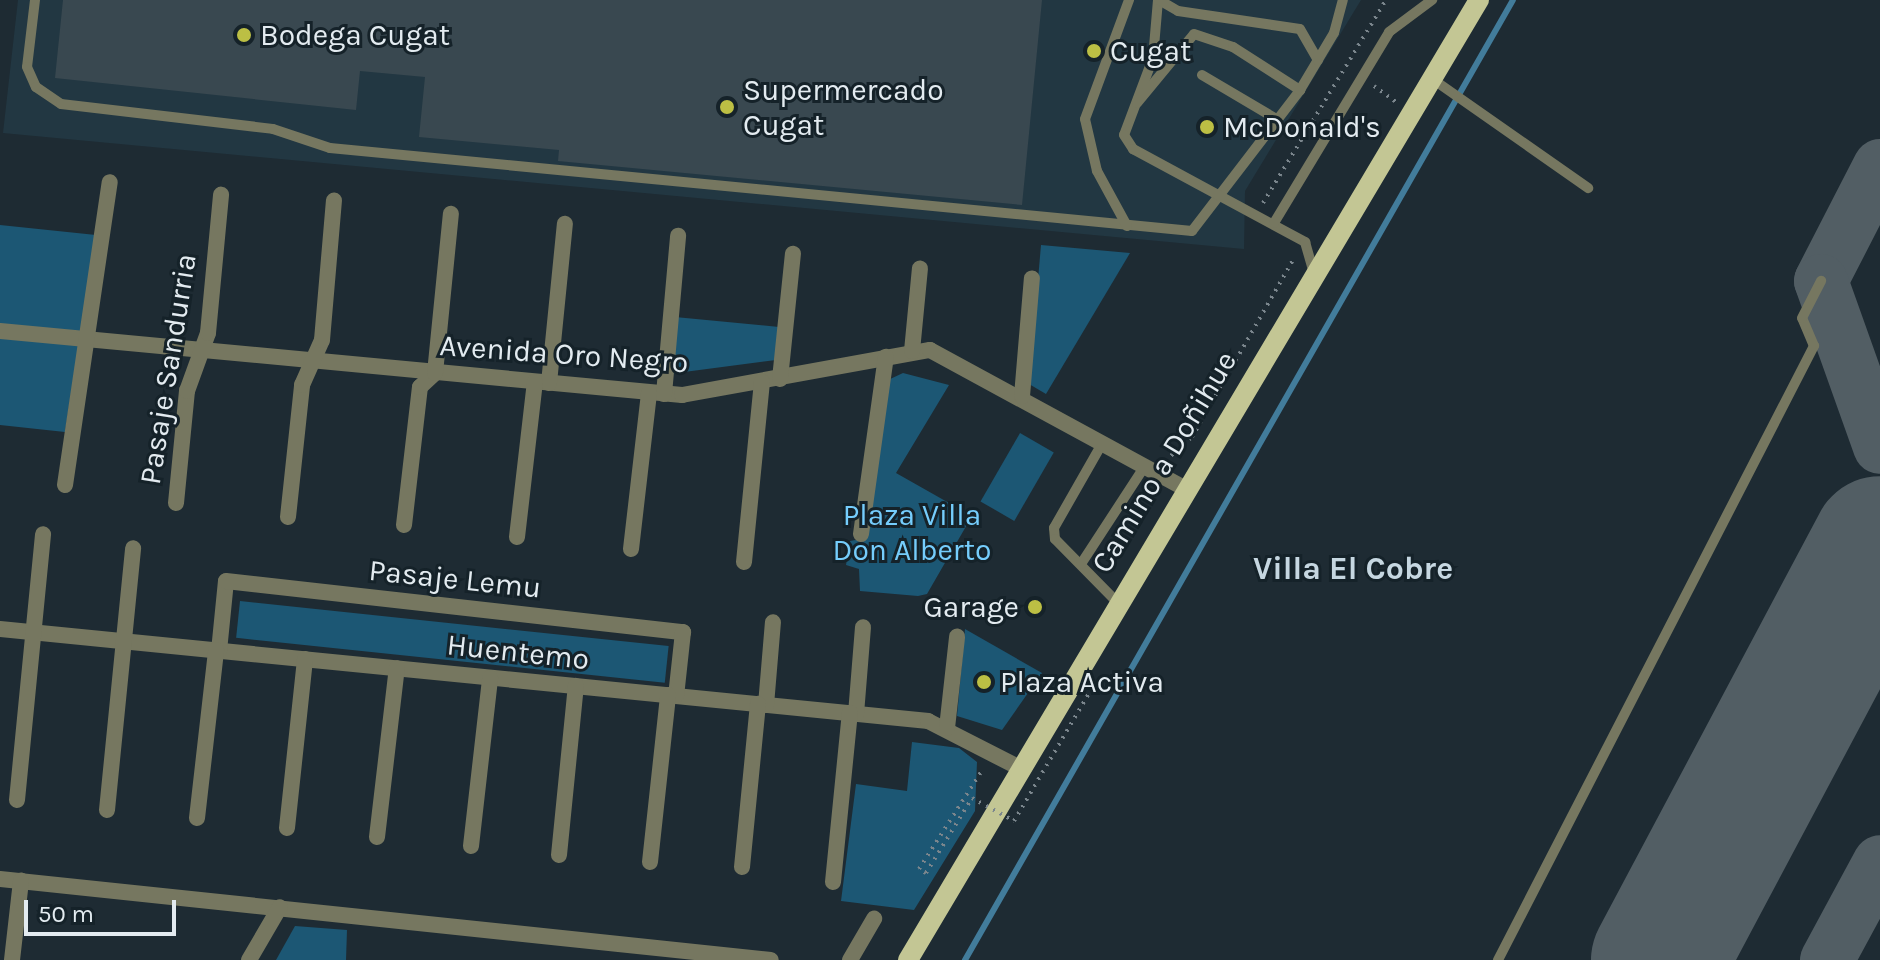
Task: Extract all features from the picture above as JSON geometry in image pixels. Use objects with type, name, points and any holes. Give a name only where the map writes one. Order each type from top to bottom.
[{"type":"main road","name":"Camino a Doñihue","points":[[908,960],[1182,487],[1479,0]]},
{"type":"street","points":[[65,485],[78,364],[91,340],[110,182]]},
{"type":"street","name":"Pasaje Sandurria","points":[[176,503],[187,391],[205,351],[221,195]]},
{"type":"street","points":[[288,517],[302,385],[322,340],[334,201]]},
{"type":"street","points":[[404,525],[420,387],[435,373],[451,214]]},
{"type":"street","points":[[517,537],[565,224]]},
{"type":"street","points":[[631,549],[678,236]]},
{"type":"street","points":[[780,379],[793,254]]},
{"type":"street","points":[[912,351],[920,268]]},
{"type":"street","points":[[1022,396],[1032,278]]},
{"type":"street","name":"Avenida Oro Negro","points":[[0,331],[656,393],[762,382],[912,351],[951,356],[1182,487]]},
{"type":"street","points":[[861,534],[886,357]]},
{"type":"street","points":[[744,562],[762,382]]},
{"type":"street","points":[[17,800],[43,534]]},
{"type":"street","points":[[107,810],[133,548]]},
{"type":"street","name":"Pasaje Lemu","points":[[218,650],[226,581],[683,632],[650,862]]},
{"type":"street","points":[[742,867],[773,622]]},
{"type":"street","points":[[833,882],[863,627]]},
{"type":"street","name":"Huentemo","points":[[0,629],[853,714],[947,728],[1020,768]]},
{"type":"street","points":[[947,728],[957,637]]},
{"type":"street","points":[[197,818],[218,650]]},
{"type":"street","points":[[287,828],[305,659]]},
{"type":"street","points":[[377,837],[397,668]]},
{"type":"street","points":[[471,846],[490,678]]},
{"type":"street","points":[[559,855],[576,686]]},
{"type":"street","points":[[0,879],[280,907],[638,953],[771,960]]},
{"type":"street","points":[[12,960],[21,881]]},
{"type":"street","points":[[249,960],[280,907]]},
{"type":"street","points":[[850,960],[874,919]]},
{"type":"lane","points":[[35,0],[27,67],[36,87],[61,104],[273,129],[330,148],[1192,231],[1300,90],[1318,60],[1343,0]]},
{"type":"lane","points":[[1127,226],[1097,171],[1085,108],[1129,0]]},
{"type":"lane","points":[[1313,270],[1305,242],[1224,193],[1133,149],[1124,135],[1153,58],[1159,0],[1178,11],[1300,29],[1318,60]]},
{"type":"lane","points":[[1274,223],[1389,32],[1432,0]]},
{"type":"lane","points":[[1134,106],[1194,34],[1211,36],[1300,90]]},
{"type":"lane","points":[[1202,75],[1278,120]]},
{"type":"lane","points":[[1431,78],[1588,188]]},
{"type":"lane","points":[[1498,960],[1814,346],[1802,318],[1821,281]]},
{"type":"lane","points":[[1103,442],[1055,520],[1055,539],[1116,601]]},
{"type":"lane","points":[[1081,564],[1145,466]]},
{"type":"path","points":[[1345,67],[1411,112]]},
{"type":"path","points":[[993,753],[919,869],[926,873],[972,798],[1014,821],[1091,690]]},
{"type":"shaded area","points":[[18,0],[1361,0],[1245,191],[1244,249],[3,133]]},
{"type":"green space","points":[[0,225],[96,235],[65,432],[0,425]]},
{"type":"green space","points":[[1041,245],[1130,253],[1046,394],[1029,384]]},
{"type":"green space","points":[[675,317],[779,327],[776,360],[669,374]]},
{"type":"green space","name":"Plaza Villa Don Alberto","points":[[903,373],[949,385],[896,473],[972,516],[927,594],[918,596],[860,591],[859,569],[846,565],[850,541],[867,538],[888,380]]},
{"type":"green space","points":[[1020,433],[1054,452],[1014,521],[980,501]]},
{"type":"green space","points":[[240,601],[669,646],[665,683],[236,638]]},
{"type":"green space","points":[[965,629],[1042,673],[1002,730],[957,716]]},
{"type":"green space","points":[[912,742],[959,748],[977,762],[975,811],[914,910],[841,901],[856,784],[907,791]]},
{"type":"green space","points":[[295,926],[347,930],[346,960],[276,960]]},
{"type":"building","name":"Supermercado Cugat","points":[[63,0],[1042,0],[1022,205],[558,161],[559,150],[419,137],[425,77],[360,71],[356,110],[55,78]]},
{"type":"waterway","points":[[965,960],[1513,0]]},
{"type":"taxiway","points":[[1880,166],[1821,281],[1880,447]]},
{"type":"taxiway","points":[[1824,650],[1880,629]]},
{"type":"taxiway","points":[[1827,960],[1880,862]]},
{"type":"runway","points":[[1659,960],[1880,544]]},
{"type":"place","name":"Bodega Cugat","points":[[244,35]]},
{"type":"place","name":"Cugat","points":[[1094,51]]},
{"type":"place","name":"Supermercado Cugat","points":[[727,107]]},
{"type":"place","name":"McDonald's","points":[[1207,127]]},
{"type":"place","name":"Garage","points":[[1035,607]]},
{"type":"place","name":"Plaza Activa","points":[[984,682]]},
{"type":"district","name":"Villa El Cobre","points":[[1353,569]]}]
